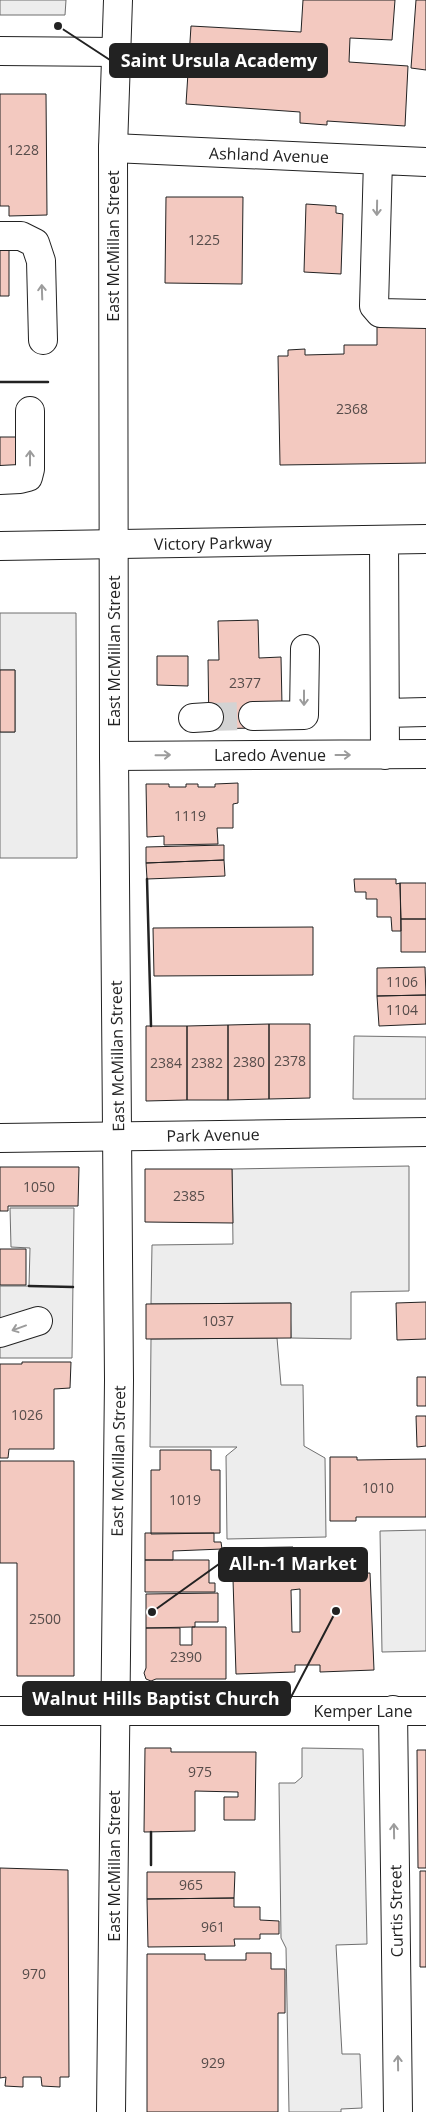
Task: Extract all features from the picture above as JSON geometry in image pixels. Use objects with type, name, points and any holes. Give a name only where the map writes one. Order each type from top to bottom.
[{"type":"street","name":"East McMillan Street","points":[[111,2112],[119,1380],[114,756],[113,148],[118,0]]},
{"type":"street","points":[[0,52],[115,52]]},
{"type":"street","name":"Ashland Avenue","points":[[113,148],[426,162]]},
{"type":"street","points":[[378,160],[374,306],[380,313],[426,314]]},
{"type":"street","points":[[0,236],[21,236],[35,243],[41,261],[43,340]]},
{"type":"street","points":[[0,480],[20,480],[28,477],[30,469],[30,411]]},
{"type":"street","name":"Victory Parkway","points":[[0,546],[426,539]]},
{"type":"street","points":[[384,540],[386,755]]},
{"type":"street","points":[[253,716],[304,715],[305,649]]},
{"type":"street","points":[[385,713],[426,712]]},
{"type":"street","name":"Laredo Avenue","points":[[114,756],[426,754]]},
{"type":"street","name":"Park Avenue","points":[[0,1138],[426,1132]]},
{"type":"street","points":[[0,1333],[38,1321]]},
{"type":"street","name":"Curtis Street","points":[[393,1710],[398,2112]]},
{"type":"street","name":"Kemper Lane","points":[[0,1712],[426,1711]]},
{"type":"shaded area","points":[[0,0],[66,0],[65,15],[0,15]]},
{"type":"shaded area","points":[[0,613],[76,613],[77,858],[0,858],[0,732],[15,732],[15,670],[0,670]]},
{"type":"shaded area","points":[[354,1036],[426,1037],[426,1099],[353,1099]]},
{"type":"shaded area","points":[[409,1166],[409,1291],[351,1292],[351,1339],[291,1338],[290,1303],[151,1304],[152,1245],[233,1244],[232,1169]]},
{"type":"shaded area","points":[[10,1208],[74,1208],[72,1358],[0,1358],[0,1286],[29,1286],[30,1248],[11,1247]]},
{"type":"shaded area","points":[[277,1338],[281,1385],[303,1385],[304,1446],[325,1458],[326,1537],[227,1539],[226,1456],[237,1447],[150,1447],[151,1339]]},
{"type":"shaded area","points":[[426,1530],[426,1651],[382,1652],[380,1531]]},
{"type":"shaded area","points":[[302,1748],[363,1749],[367,1944],[336,1945],[342,2054],[360,2054],[362,2108],[341,2109],[341,2112],[289,2112],[286,1948],[281,1938],[279,1783],[295,1783],[302,1777]]},
{"type":"building","points":[[303,0],[395,0],[392,40],[350,38],[349,62],[408,66],[405,126],[327,121],[327,125],[300,123],[300,112],[186,104],[191,26],[301,32]]},
{"type":"building","points":[[416,0],[426,0],[426,70],[411,68]]},
{"type":"building","points":[[0,94],[46,94],[47,215],[9,216],[9,206],[0,206]]},
{"type":"building","points":[[166,197],[243,197],[242,284],[165,283]]},
{"type":"building","points":[[306,204],[336,206],[336,213],[343,214],[341,274],[304,272]]},
{"type":"building","points":[[0,244],[9,244],[9,296],[0,296]]},
{"type":"building","points":[[426,326],[426,463],[280,465],[278,356],[288,356],[288,350],[305,349],[305,355],[344,354],[344,345],[377,345],[377,327]]},
{"type":"building","points":[[0,437],[19,437],[18,471],[0,471]]},
{"type":"building","points":[[258,620],[259,658],[281,657],[282,705],[253,728],[209,729],[208,660],[219,660],[218,621]]},
{"type":"building","points":[[157,656],[188,656],[188,686],[157,685]]},
{"type":"building","points":[[0,670],[15,670],[15,732],[0,732]]},
{"type":"building","points":[[238,783],[238,803],[233,804],[233,828],[217,828],[218,844],[164,845],[164,836],[147,837],[146,784],[169,784],[169,787],[186,787],[186,784],[198,784],[198,787],[215,787],[215,784]]},
{"type":"building","points":[[224,845],[224,860],[146,863],[146,847]]},
{"type":"building","points":[[224,860],[225,876],[147,879],[146,863]]},
{"type":"building","points":[[354,879],[396,879],[396,884],[400,883],[401,931],[392,931],[391,917],[377,917],[377,899],[366,899],[366,892],[355,892]]},
{"type":"building","points":[[400,883],[426,883],[426,919],[401,919]]},
{"type":"building","points":[[401,919],[426,919],[426,952],[401,952]]},
{"type":"building","points":[[313,927],[313,975],[154,976],[153,928]]},
{"type":"building","points":[[425,967],[426,995],[377,996],[377,968]]},
{"type":"building","points":[[426,995],[426,1024],[379,1026],[377,996]]},
{"type":"building","points":[[269,1024],[310,1024],[310,1098],[269,1099]]},
{"type":"building","points":[[269,1024],[269,1099],[228,1100],[228,1025]]},
{"type":"building","points":[[228,1025],[228,1100],[187,1100],[187,1026]]},
{"type":"building","points":[[146,1026],[187,1026],[187,1100],[146,1101]]},
{"type":"building","points":[[0,1167],[79,1167],[78,1206],[8,1206],[8,1211],[0,1211]]},
{"type":"building","points":[[145,1169],[232,1169],[233,1223],[145,1222]]},
{"type":"building","points":[[0,1249],[26,1249],[26,1285],[0,1285]]},
{"type":"building","points":[[426,1302],[426,1339],[397,1340],[396,1303]]},
{"type":"building","points":[[291,1303],[291,1338],[146,1339],[146,1304]]},
{"type":"building","points":[[22,1362],[71,1362],[70,1388],[54,1389],[54,1449],[9,1449],[8,1458],[0,1458],[0,1364],[22,1364]]},
{"type":"building","points":[[417,1377],[426,1377],[426,1406],[417,1406]]},
{"type":"building","points":[[416,1416],[426,1416],[426,1446],[417,1447]]},
{"type":"building","points":[[160,1450],[211,1450],[211,1470],[220,1470],[220,1533],[151,1534],[151,1470],[160,1470]]},
{"type":"building","points":[[330,1457],[357,1457],[357,1460],[426,1459],[426,1517],[356,1517],[356,1521],[330,1521]]},
{"type":"building","points":[[0,1461],[74,1461],[74,1676],[17,1676],[17,1563],[0,1563]]},
{"type":"building","points":[[145,1533],[214,1533],[214,1542],[221,1542],[222,1549],[173,1551],[173,1560],[145,1560]]},
{"type":"building","points":[[293,1547],[293,1555],[328,1554],[329,1575],[370,1573],[374,1670],[320,1672],[320,1665],[295,1665],[295,1672],[236,1674],[232,1548]],"holes":[[[300,1589],[300,1632],[292,1632],[291,1590]]]},
{"type":"building","points":[[145,1560],[209,1560],[209,1583],[215,1583],[215,1592],[145,1592]]},
{"type":"building","points":[[218,1593],[218,1622],[195,1622],[195,1627],[146,1628],[146,1594]]},
{"type":"building","points":[[192,1627],[226,1627],[226,1679],[156,1679],[151,1681],[146,1679],[144,1673],[146,1668],[146,1628],[180,1628],[180,1645],[192,1645]]},
{"type":"building","points":[[145,1748],[171,1748],[171,1752],[256,1752],[255,1820],[224,1820],[224,1797],[238,1797],[238,1792],[195,1791],[195,1831],[144,1832]]},
{"type":"building","points":[[417,1750],[426,1750],[426,1868],[418,1868]]},
{"type":"building","points":[[0,1868],[68,1870],[69,2077],[60,2077],[60,2087],[42,2086],[41,2077],[23,2077],[23,2087],[5,2086],[6,2077],[0,2078]]},
{"type":"building","points":[[420,1871],[426,1871],[426,1967],[420,1967]]},
{"type":"building","points":[[147,1872],[235,1872],[234,1898],[147,1899]]},
{"type":"building","points":[[234,1898],[234,1907],[260,1907],[260,1920],[279,1921],[279,1934],[260,1934],[260,1939],[234,1939],[235,1946],[148,1947],[147,1899]]},
{"type":"building","points":[[246,1953],[271,1953],[271,1969],[285,1969],[285,2013],[278,2013],[278,2112],[147,2112],[147,1954],[205,1954],[205,1960],[246,1960]]},
{"type":"tunnel","points":[[209,717],[253,716]]},
{"type":"wall","points":[[0,382],[48,382]]},
{"type":"wall","points":[[147,879],[151,1026]]},
{"type":"wall","points":[[29,1286],[73,1287]]},
{"type":"wall","points":[[151,1832],[151,1865]]},
{"type":"place","name":"Saint Ursula Academy","points":[[58,26]]},
{"type":"place","name":"Walnut Hills Baptist Church","points":[[336,1611]]},
{"type":"place","name":"All-n-1 Market","points":[[152,1612]]}]
